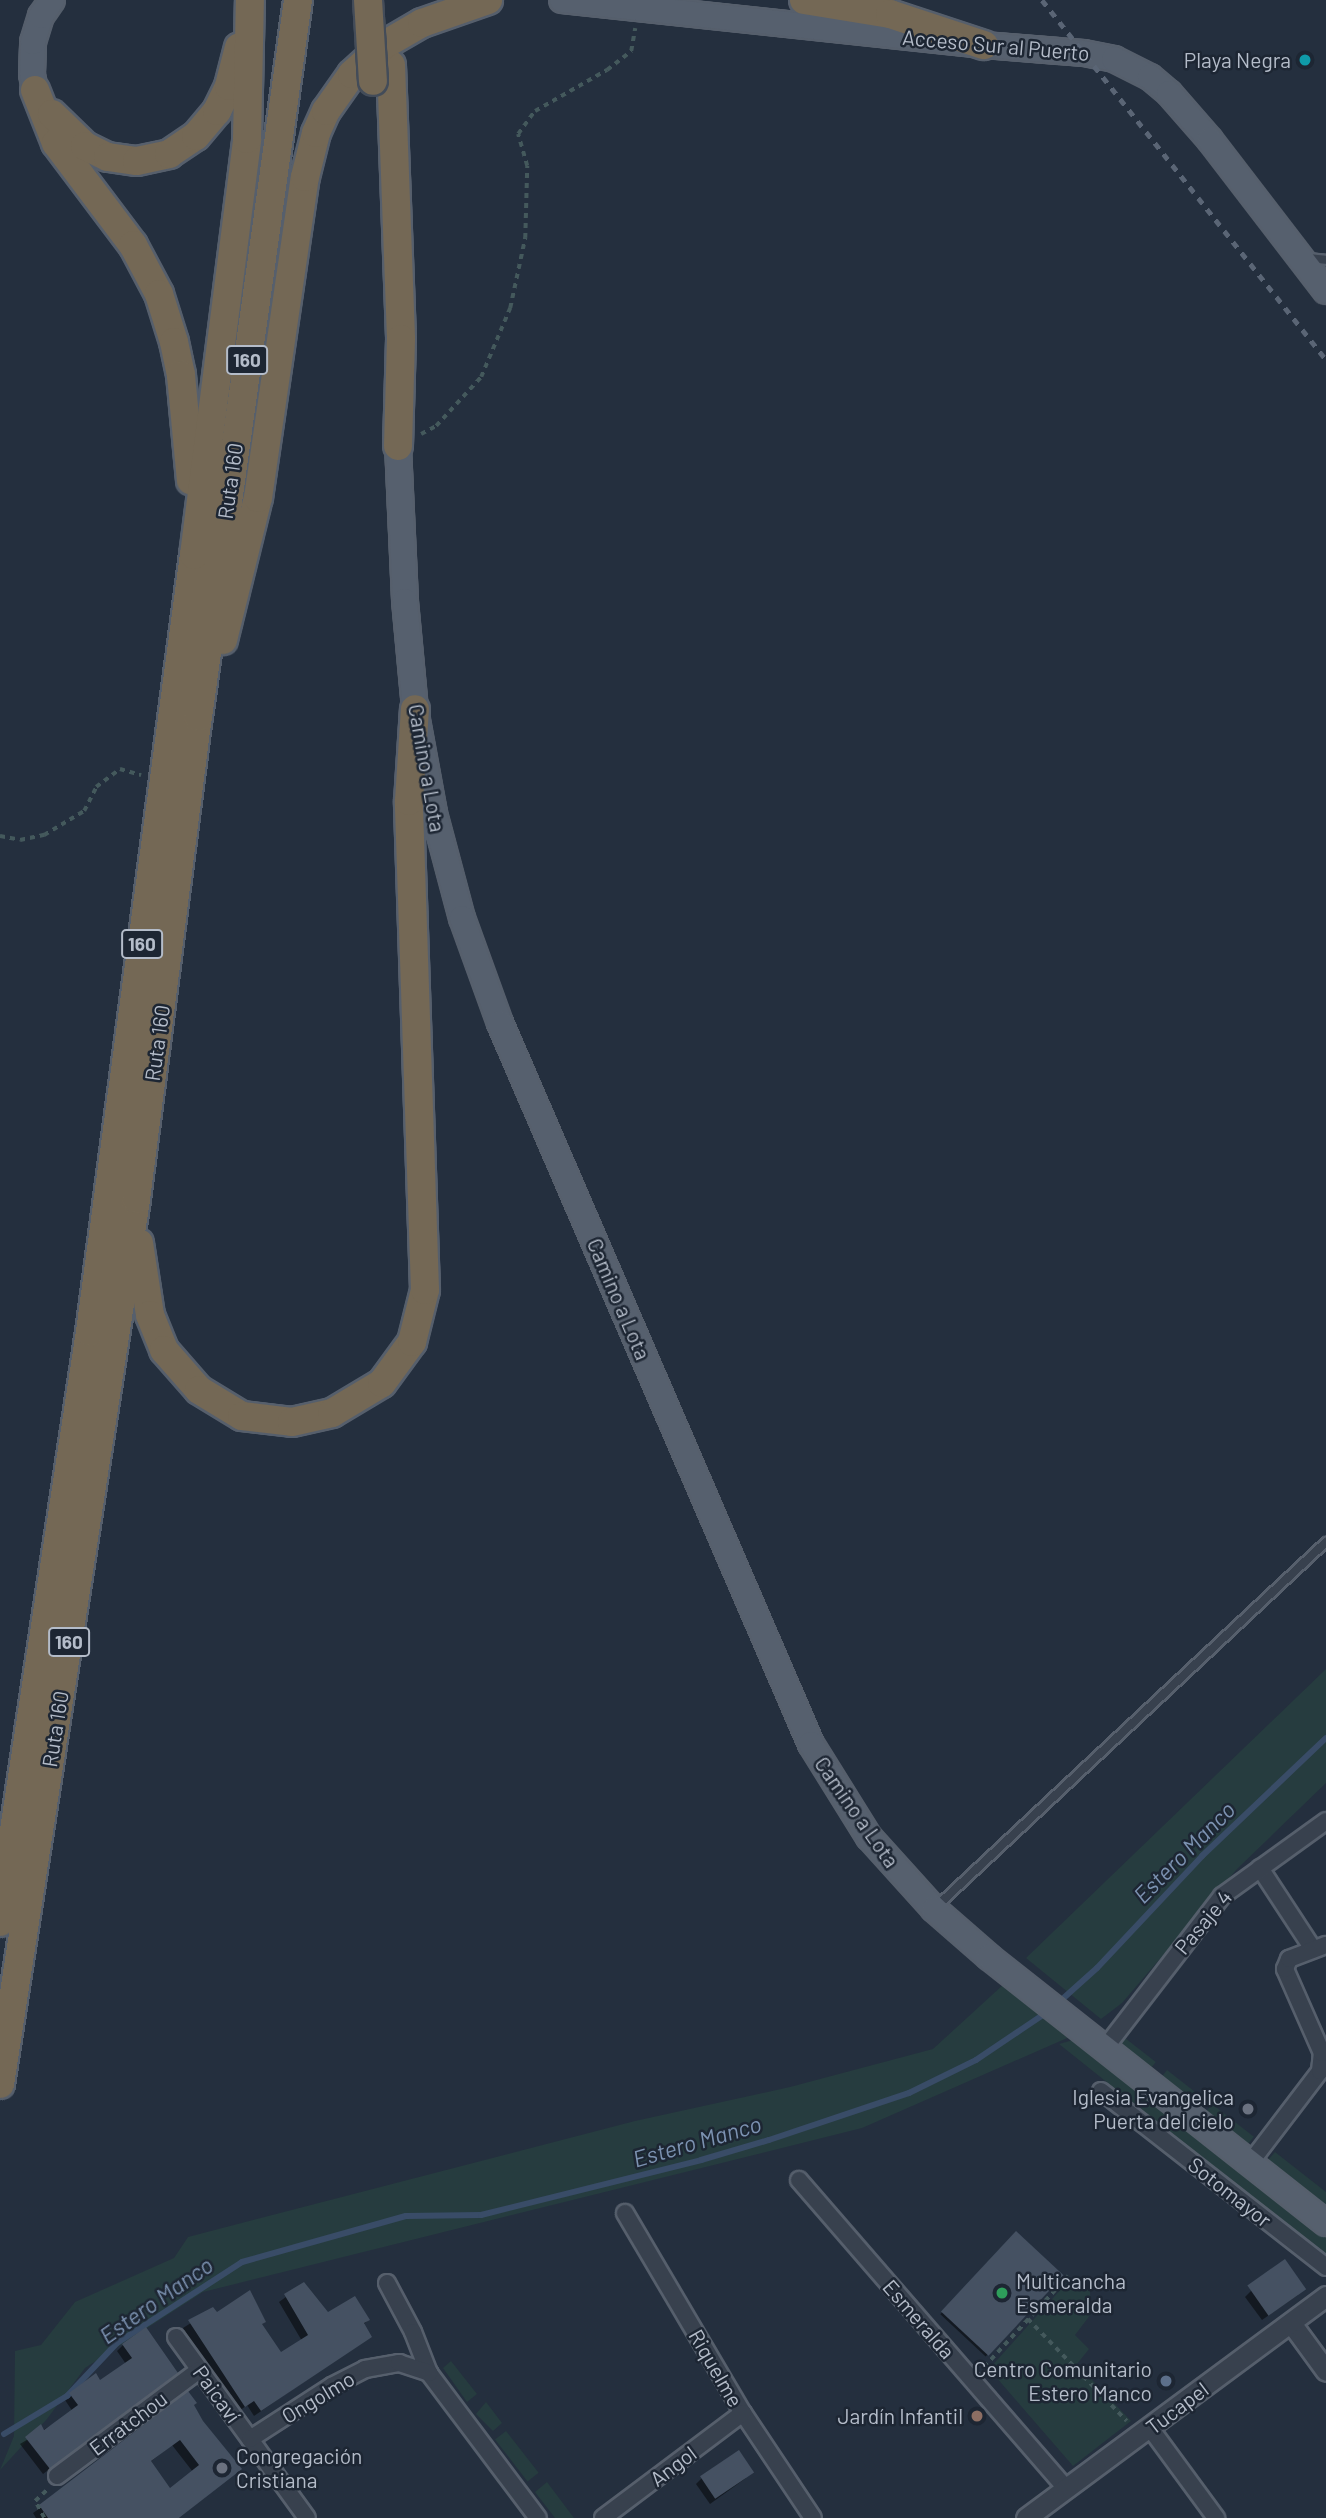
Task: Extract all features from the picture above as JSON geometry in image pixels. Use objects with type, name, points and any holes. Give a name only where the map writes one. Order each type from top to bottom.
[{"type":"highway","points":[[35,90],[60,124],[96,153],[128,161],[169,153],[196,136],[224,99],[250,0]]},
{"type":"highway","name":"Ruta 160","points":[[0,1922],[90,1332],[194,555],[246,150],[250,0]]},
{"type":"highway","points":[[369,0],[382,73]]},
{"type":"highway","points":[[387,0],[382,73],[386,347],[398,446]]},
{"type":"highway","points":[[198,717],[232,610],[258,498],[305,177],[316,132],[326,111],[352,74],[384,45],[422,23],[488,0]]},
{"type":"highway","points":[[804,0],[890,14],[984,45]]},
{"type":"highway","name":"Ruta 160","points":[[0,2084],[136,1199],[198,717],[298,2]]},
{"type":"highway","points":[[35,90],[56,143],[134,245],[167,317],[186,410],[194,555]]},
{"type":"highway","points":[[136,1199],[144,1283],[156,1333],[186,1378],[220,1405],[258,1420],[292,1422],[312,1419],[351,1404],[368,1393],[404,1356],[418,1325],[425,1290],[409,801],[415,709]]},
{"type":"main road","points":[[35,90],[32,74],[33,42],[41,16],[52,0]]},
{"type":"main road","name":"Acceso Sur al Puerto","points":[[562,0],[984,45],[1099,54],[1129,65],[1150,76],[1169,93],[1210,140],[1326,291]]},
{"type":"main road","name":"Camino a Lota","points":[[398,446],[406,615],[415,709],[443,852],[480,971],[781,1678],[811,1744],[850,1808],[888,1859],[934,1909],[1097,2041]]},
{"type":"main road","name":"Sotomayor","points":[[1097,2041],[1326,2223]]},
{"type":"street","name":"Pasaje 4","points":[[1097,2041],[1222,1896],[1326,1821]]},
{"type":"street","points":[[1250,2163],[1320,2071],[1322,2053],[1285,1969],[1289,1959],[1319,1947],[1260,1868]]},
{"type":"street","name":"Sotomayor","points":[[1101,2091],[1326,2267]]},
{"type":"street","name":"Esmeralda","points":[[799,2180],[1066,2488]]},
{"type":"street","name":"Riquelme","points":[[625,2213],[743,2413],[813,2518]]},
{"type":"street","points":[[387,2283],[413,2332],[429,2373],[538,2518]]},
{"type":"street","name":"Tucapel","points":[[1026,2518],[1326,2296]]},
{"type":"street","points":[[1291,2323],[1326,2371]]},
{"type":"street","name":"Paicaví","points":[[176,2337],[307,2518]]},
{"type":"street","name":"Ongolmo","points":[[250,2439],[332,2386],[365,2369],[399,2363],[429,2373]]},
{"type":"street","name":"Erratchou","points":[[57,2476],[199,2371]]},
{"type":"street","name":"Angol","points":[[603,2518],[743,2413]]},
{"type":"street","points":[[1145,2432],[1216,2518]]},
{"type":"lane","points":[[1300,258],[1326,260]]},
{"type":"lane","points":[[934,1909],[1326,1542]]},
{"type":"path","points":[[398,446],[436,426],[481,377],[510,309],[526,238],[527,166],[518,134],[535,111],[607,70],[631,51],[639,9]]},
{"type":"path","points":[[0,836],[20,840],[44,835],[67,824],[84,811],[96,787],[120,769],[163,782]]},
{"type":"path","points":[[972,2380],[1068,2276]]},
{"type":"path","points":[[1028,2319],[1145,2432]]},
{"type":"path","points":[[44,2518],[35,2501],[57,2476]]},
{"type":"green space","points":[[1326,1669],[1326,1783],[1237,1869],[1122,2003],[1101,2019],[1026,1958]]},
{"type":"green space","points":[[1004,1984],[1074,2035],[862,2128],[203,2292],[85,2368],[47,2419],[0,2470],[14,2436],[15,2351],[41,2345],[75,2302],[174,2258],[188,2237],[635,2121],[790,2087],[933,2049]]},
{"type":"green space","points":[[1125,2038],[1156,2062],[1149,2071],[1118,2047]]},
{"type":"green space","points":[[1077,2039],[1326,2234],[1326,2257],[1059,2044]]},
{"type":"green space","points":[[1167,2070],[1198,2094],[1191,2103],[1160,2079]]},
{"type":"green space","points":[[1212,2104],[1254,2137],[1247,2145],[1205,2113]]},
{"type":"green space","points":[[1275,2152],[1326,2192],[1326,2206],[1268,2160]]},
{"type":"green space","points":[[1072,2277],[1090,2291],[1091,2314],[1075,2335],[1089,2349],[1077,2364],[1131,2421],[1073,2466],[989,2369]]},
{"type":"green space","points":[[451,2361],[477,2394],[467,2402],[443,2368]]},
{"type":"green space","points":[[486,2402],[502,2423],[493,2431],[476,2414]]},
{"type":"green space","points":[[506,2431],[539,2473],[528,2481],[495,2440]]},
{"type":"green space","points":[[547,2482],[574,2518],[555,2518],[535,2492]]},
{"type":"building","name":"Multicancha Esmeralda","points":[[1016,2231],[1064,2275],[989,2356],[941,2311]]},
{"type":"building","points":[[1285,2259],[1306,2289],[1269,2316],[1247,2285]]},
{"type":"building","points":[[304,2282],[328,2312],[355,2296],[370,2320],[364,2323],[372,2337],[261,2411],[254,2401],[245,2407],[188,2320],[213,2307],[217,2312],[250,2290],[266,2322],[262,2324],[281,2352],[308,2335],[284,2294]]},
{"type":"building","points":[[146,2327],[178,2373],[50,2469],[25,2437],[41,2424],[44,2430],[78,2405],[69,2393],[96,2373],[100,2380],[132,2358],[122,2344]]},
{"type":"building","points":[[188,2391],[197,2403],[194,2405],[203,2421],[242,2469],[179,2518],[48,2518],[39,2505]],"holes":[[[180,2440],[199,2465],[170,2488],[151,2461]]]},
{"type":"building","points":[[739,2450],[754,2472],[715,2499],[700,2476]]},
{"type":"waterway","name":"Estero Manco","points":[[1058,2003],[1097,1968],[1202,1856],[1326,1738]]},
{"type":"waterway","name":"Estero Manco","points":[[4,2434],[67,2396],[117,2343],[242,2262],[406,2216],[481,2215],[701,2160],[769,2140],[909,2093],[976,2060],[1050,2010]]},
{"type":"railway","points":[[1042,0],[1326,360]]},
{"type":"place","name":"Playa Negra","points":[[1305,60]]},
{"type":"place","name":"Iglesia Evangelica Puerta del cielo","points":[[1248,2109]]},
{"type":"place","name":"Multicancha Esmeralda","points":[[1002,2293]]},
{"type":"place","name":"Centro Comunitario Estero Manco","points":[[1166,2381]]},
{"type":"place","name":"Jardín Infantil","points":[[977,2416]]},
{"type":"place","name":"Congregación Cristiana","points":[[222,2468]]}]
